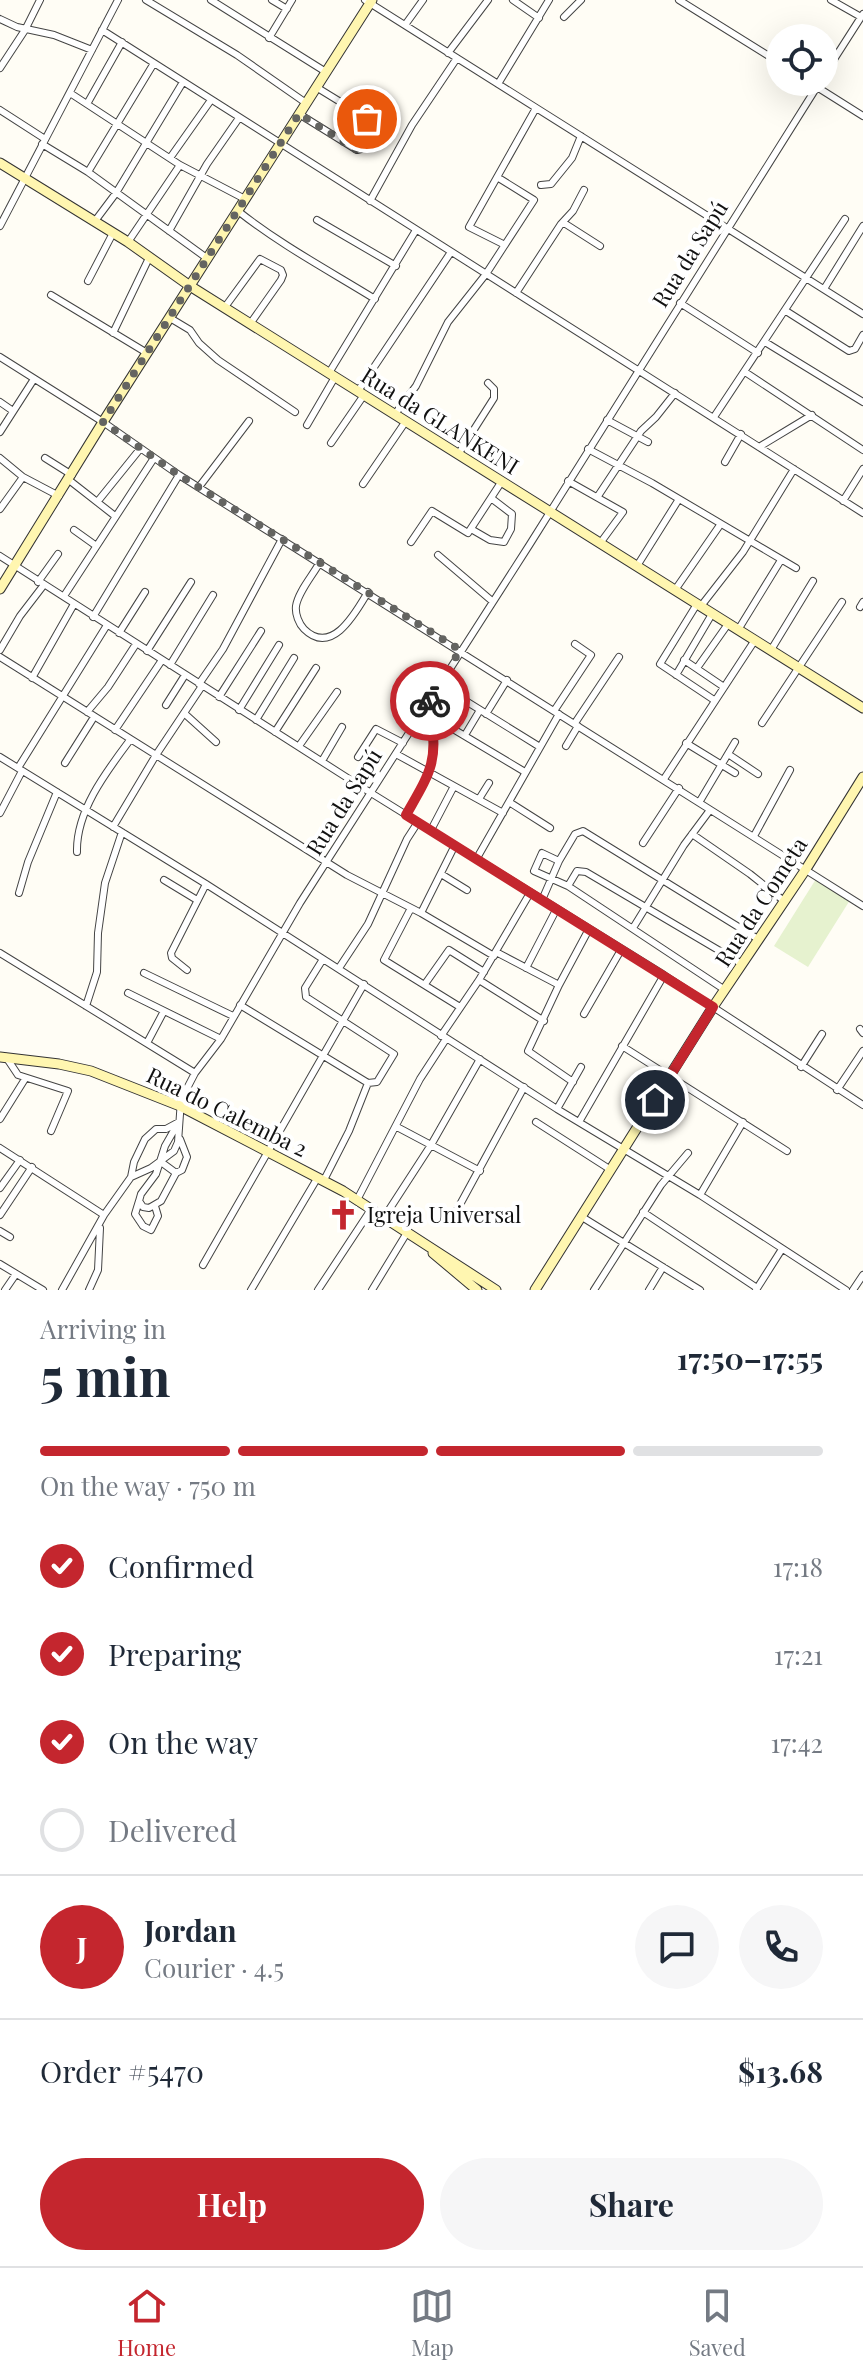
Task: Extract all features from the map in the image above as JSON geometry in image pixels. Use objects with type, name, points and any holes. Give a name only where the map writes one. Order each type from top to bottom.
[{"type":"street","points":[[1,66],[40,0]]},
{"type":"street","points":[[0,226],[118,0]]},
{"type":"street","points":[[146,0],[237,55],[306,103]]},
{"type":"street","points":[[211,0],[326,72]]},
{"type":"street","points":[[272,0],[287,9]]},
{"type":"street","points":[[269,38],[292,0]]},
{"type":"street","points":[[405,25],[423,0]]},
{"type":"street","points":[[448,53],[488,0]]},
{"type":"street","points":[[513,0],[539,18]]},
{"type":"street","points":[[498,84],[549,0]]},
{"type":"street","points":[[564,17],[581,0]]},
{"type":"street","points":[[679,0],[766,54]]},
{"type":"street","points":[[831,0],[862,16],[838,53]]},
{"type":"street","points":[[0,589],[369,1],[863,314]]},
{"type":"street","points":[[0,19],[25,30],[54,35],[92,50]]},
{"type":"street","points":[[102,30],[863,513]]},
{"type":"street","points":[[87,104],[122,42]]},
{"type":"street","points":[[370,201],[419,113],[457,58]]},
{"type":"street","points":[[88,172],[154,63]]},
{"type":"street","points":[[95,221],[116,193],[183,82]]},
{"type":"street","points":[[299,114],[357,150],[361,149],[374,129],[373,122],[316,87]]},
{"type":"street","points":[[70,93],[180,165],[245,199]]},
{"type":"street","name":"Rua da Sapú","points":[[176,1173],[182,1170],[187,1157],[172,1132],[179,1122],[180,1106],[195,1073],[221,1039],[283,933],[403,743],[427,713],[460,650],[810,96]]},
{"type":"street","points":[[835,96],[863,116]]},
{"type":"street","points":[[170,158],[211,100]]},
{"type":"street","points":[[505,245],[469,227],[536,108]]},
{"type":"street","points":[[0,110],[208,259]]},
{"type":"street","points":[[169,231],[239,118]]},
{"type":"street","points":[[541,185],[551,184],[572,158],[581,136]]},
{"type":"street","name":"Rua da GLANKENI","points":[[0,163],[128,242],[250,324],[863,708]]},
{"type":"street","points":[[128,242],[180,165]]},
{"type":"street","points":[[395,414],[416,386],[448,322],[486,274],[534,200],[497,177]]},
{"type":"street","points":[[516,293],[584,190]]},
{"type":"street","points":[[238,211],[283,245],[375,299]]},
{"type":"street","points":[[714,417],[845,219]]},
{"type":"street","points":[[317,220],[396,266]]},
{"type":"street","points":[[564,223],[600,246]]},
{"type":"street","points":[[824,289],[863,226]]},
{"type":"street","points":[[307,425],[332,375],[416,230]]},
{"type":"street","points":[[88,281],[113,233]]},
{"type":"street","points":[[331,443],[451,252]]},
{"type":"street","points":[[113,333],[149,258]]},
{"type":"street","points":[[225,307],[260,259],[281,270],[281,280],[250,324]]},
{"type":"street","points":[[51,295],[147,353]]},
{"type":"street","points":[[680,303],[758,353]]},
{"type":"street","points":[[786,311],[849,351],[855,349],[863,335]]},
{"type":"street","points":[[170,318],[190,330],[218,360],[295,412]]},
{"type":"street","points":[[765,342],[863,402]]},
{"type":"street","points":[[0,357],[103,422],[179,475],[863,906]]},
{"type":"street","points":[[745,372],[863,450]]},
{"type":"street","points":[[0,432],[34,379]]},
{"type":"street","points":[[459,453],[494,398],[494,389],[488,383]]},
{"type":"street","points":[[598,496],[637,436],[675,393]]},
{"type":"street","points":[[0,402],[13,411]]},
{"type":"street","points":[[759,447],[812,415]]},
{"type":"street","points":[[607,420],[648,442]]},
{"type":"street","points":[[199,487],[249,421]]},
{"type":"street","points":[[363,484],[406,421]]},
{"type":"street","points":[[725,462],[741,434]]},
{"type":"street","points":[[98,501],[140,449]]},
{"type":"street","points":[[588,449],[796,568]]},
{"type":"street","points":[[0,458],[23,477],[59,496]]},
{"type":"street","points":[[45,458],[115,516]]},
{"type":"street","points":[[64,596],[154,458]]},
{"type":"street","points":[[714,700],[660,663],[699,605],[750,540],[794,469]]},
{"type":"street","points":[[843,501],[863,469]]},
{"type":"street","points":[[93,617],[179,475]]},
{"type":"street","points":[[0,509],[23,477]]},
{"type":"street","points":[[411,542],[432,511],[467,533],[502,481]]},
{"type":"street","points":[[568,481],[624,513],[601,542]]},
{"type":"street","points":[[471,529],[499,544],[504,542],[511,529],[512,514],[491,498]]},
{"type":"street","points":[[637,566],[679,499]]},
{"type":"street","points":[[675,590],[720,525]]},
{"type":"street","points":[[74,530],[95,545]]},
{"type":"street","points":[[113,827],[156,755],[185,714],[282,539]]},
{"type":"street","points":[[0,650],[58,554]]},
{"type":"street","points":[[438,555],[492,601]]},
{"type":"street","points":[[0,556],[239,710],[664,975],[863,1105]]},
{"type":"street","points":[[697,668],[733,627],[781,560]]},
{"type":"street","points":[[320,562],[296,605],[302,628],[311,635],[322,638],[342,630],[368,592]]},
{"type":"street","points":[[771,650],[813,581]]},
{"type":"street","points":[[147,651],[191,582]]},
{"type":"street","points":[[119,633],[145,592]]},
{"type":"street","points":[[170,665],[213,595]]},
{"type":"street","points":[[762,723],[842,602]]},
{"type":"street","points":[[32,678],[74,604]]},
{"type":"street","points":[[676,675],[712,614]]},
{"type":"street","points":[[0,813],[3,800],[61,696],[107,625]]},
{"type":"street","points":[[219,697],[261,631]]},
{"type":"street","points":[[664,779],[755,640]]},
{"type":"street","points":[[87,712],[108,687],[136,644]]},
{"type":"street","points":[[477,858],[540,747],[556,712],[591,655],[575,644]]},
{"type":"street","points":[[239,710],[279,645]]},
{"type":"street","points":[[0,657],[327,863],[559,985]]},
{"type":"street","points":[[566,746],[619,657]]},
{"type":"street","points":[[256,720],[294,658]]},
{"type":"street","points":[[115,730],[162,660]]},
{"type":"street","points":[[684,660],[724,687]]},
{"type":"street","points":[[275,732],[316,668]]},
{"type":"street","points":[[166,705],[185,675]]},
{"type":"street","points":[[465,735],[507,680]]},
{"type":"street","points":[[440,685],[540,747]]},
{"type":"street","points":[[299,746],[337,692]]},
{"type":"street","points":[[427,713],[525,772]]},
{"type":"street","points":[[406,815],[430,773],[435,740],[427,713]]},
{"type":"street","points":[[185,714],[216,742]]},
{"type":"street","points":[[65,763],[94,717]]},
{"type":"street","points":[[322,761],[342,727]]},
{"type":"street","points":[[435,740],[451,727]]},
{"type":"street","points":[[358,757],[376,729],[403,743]]},
{"type":"street","points":[[77,852],[79,829],[87,810],[111,766],[130,740]]},
{"type":"street","points":[[700,801],[735,742]]},
{"type":"street","points":[[686,743],[735,773]]},
{"type":"street","points":[[396,754],[503,813]]},
{"type":"street","points":[[728,754],[758,774]]},
{"type":"street","points":[[0,757],[339,968],[557,1109],[669,1175],[846,1290]]},
{"type":"street","points":[[754,836],[790,770]]},
{"type":"street","name":"Rua da Cometa","points":[[535,1290],[713,1007],[806,869],[863,777]]},
{"type":"street","points":[[479,799],[489,783]]},
{"type":"street","points":[[431,830],[454,786]]},
{"type":"street","points":[[643,843],[679,788]]},
{"type":"street","points":[[19,893],[28,862],[57,792]]},
{"type":"street","points":[[509,802],[550,828]]},
{"type":"street","points":[[633,928],[710,810]]},
{"type":"street","points":[[339,968],[368,924],[418,822]]},
{"type":"street","points":[[542,900],[575,834],[583,831],[758,939]]},
{"type":"street","points":[[86,1006],[97,972],[99,921],[105,883],[122,832]]},
{"type":"street","points":[[692,834],[784,901]]},
{"type":"street","points":[[421,913],[455,845]]},
{"type":"street","points":[[559,861],[542,853],[534,869],[568,886],[725,990]]},
{"type":"street","points":[[568,886],[577,871],[583,871],[742,964]]},
{"type":"street","points":[[441,874],[467,890]]},
{"type":"street","points":[[164,880],[197,900]]},
{"type":"street","points":[[187,970],[172,958],[171,953],[206,884]]},
{"type":"street","points":[[357,1200],[460,1007],[530,893]]},
{"type":"street","points":[[411,908],[384,960],[460,1007]]},
{"type":"street","points":[[526,968],[556,910]]},
{"type":"street","points":[[573,1082],[528,1051],[589,929]]},
{"type":"street","points":[[425,984],[449,950],[484,972]]},
{"type":"street","points":[[584,1014],[621,950]]},
{"type":"street","points":[[0,953],[195,1073]]},
{"type":"street","points":[[240,1005],[368,1083],[377,1082],[394,1054],[312,1002],[304,993],[323,959]]},
{"type":"street","points":[[144,973],[233,1016]]},
{"type":"street","points":[[579,1122],[664,975]]},
{"type":"street","points":[[479,980],[544,1021]]},
{"type":"street","points":[[203,1265],[364,984]]},
{"type":"street","points":[[128,993],[221,1039]]},
{"type":"street","points":[[147,1043],[164,1011]]},
{"type":"street","points":[[801,1067],[822,1034]]},
{"type":"street","points":[[622,1046],[787,1151]]},
{"type":"street","points":[[837,1090],[863,1051]]},
{"type":"street","points":[[3,1057],[25,1079],[68,1091],[51,1131]]},
{"type":"street","name":"Rua do Calemba 2","points":[[3,1057],[91,1071],[180,1106],[268,1150],[372,1208],[423,1242],[445,1265],[478,1287],[496,1290]]},
{"type":"street","points":[[385,1216],[431,1145],[480,1059]]},
{"type":"street","points":[[557,1109],[581,1067]]},
{"type":"street","points":[[0,1119],[25,1079]]},
{"type":"street","points":[[251,1290],[349,1131],[368,1083]]},
{"type":"street","points":[[457,1210],[524,1087]]},
{"type":"street","points":[[131,1177],[161,1162],[174,1151],[172,1132],[179,1122]]},
{"type":"street","points":[[536,1122],[611,1170]]},
{"type":"street","points":[[700,1195],[743,1122]]},
{"type":"street","points":[[397,1127],[480,1171]]},
{"type":"street","points":[[62,1290],[104,1215],[131,1177],[145,1139],[156,1129],[172,1132]]},
{"type":"street","points":[[0,1148],[104,1215]]},
{"type":"street","points":[[594,1290],[643,1212],[688,1153]]},
{"type":"street","points":[[0,1188],[20,1160]]},
{"type":"street","points":[[139,1201],[143,1207],[155,1206],[168,1188],[176,1173],[161,1162]]},
{"type":"street","points":[[155,1206],[158,1216],[151,1230],[143,1226],[135,1214],[141,1194],[161,1162]]},
{"type":"street","points":[[0,1215],[32,1167]]},
{"type":"street","points":[[153,1178],[168,1188]]},
{"type":"street","points":[[318,1290],[372,1208]]},
{"type":"street","points":[[643,1212],[756,1289],[782,1249]]},
{"type":"street","points":[[582,1217],[700,1290]]},
{"type":"street","points":[[89,1290],[98,1270],[99,1226]]},
{"type":"street","points":[[0,1231],[10,1237]]},
{"type":"street","points":[[372,1290],[408,1231]]},
{"type":"street","points":[[0,1264],[43,1290]]},
{"type":"street","points":[[649,1290],[663,1267]]},
{"type":"street","points":[[5,1290],[16,1274]]},
{"type":"street","points":[[853,1290],[863,1275]]},
{"type":"street","points":[[824,1290],[830,1281]]},
{"type":"green space","points":[[816,879],[850,900],[808,967],[774,946]]},
{"type":"way so far","points":[[367,119],[375,127],[361,149],[357,150],[299,114],[103,422],[179,475],[460,650],[430,701]]},
{"type":"place","name":"Igreja Universal","points":[[343,1215]]},
{"type":"route","points":[[430,701],[423,711],[430,715],[435,740],[433,760],[430,773],[406,815],[713,1007],[655,1100]]}]
